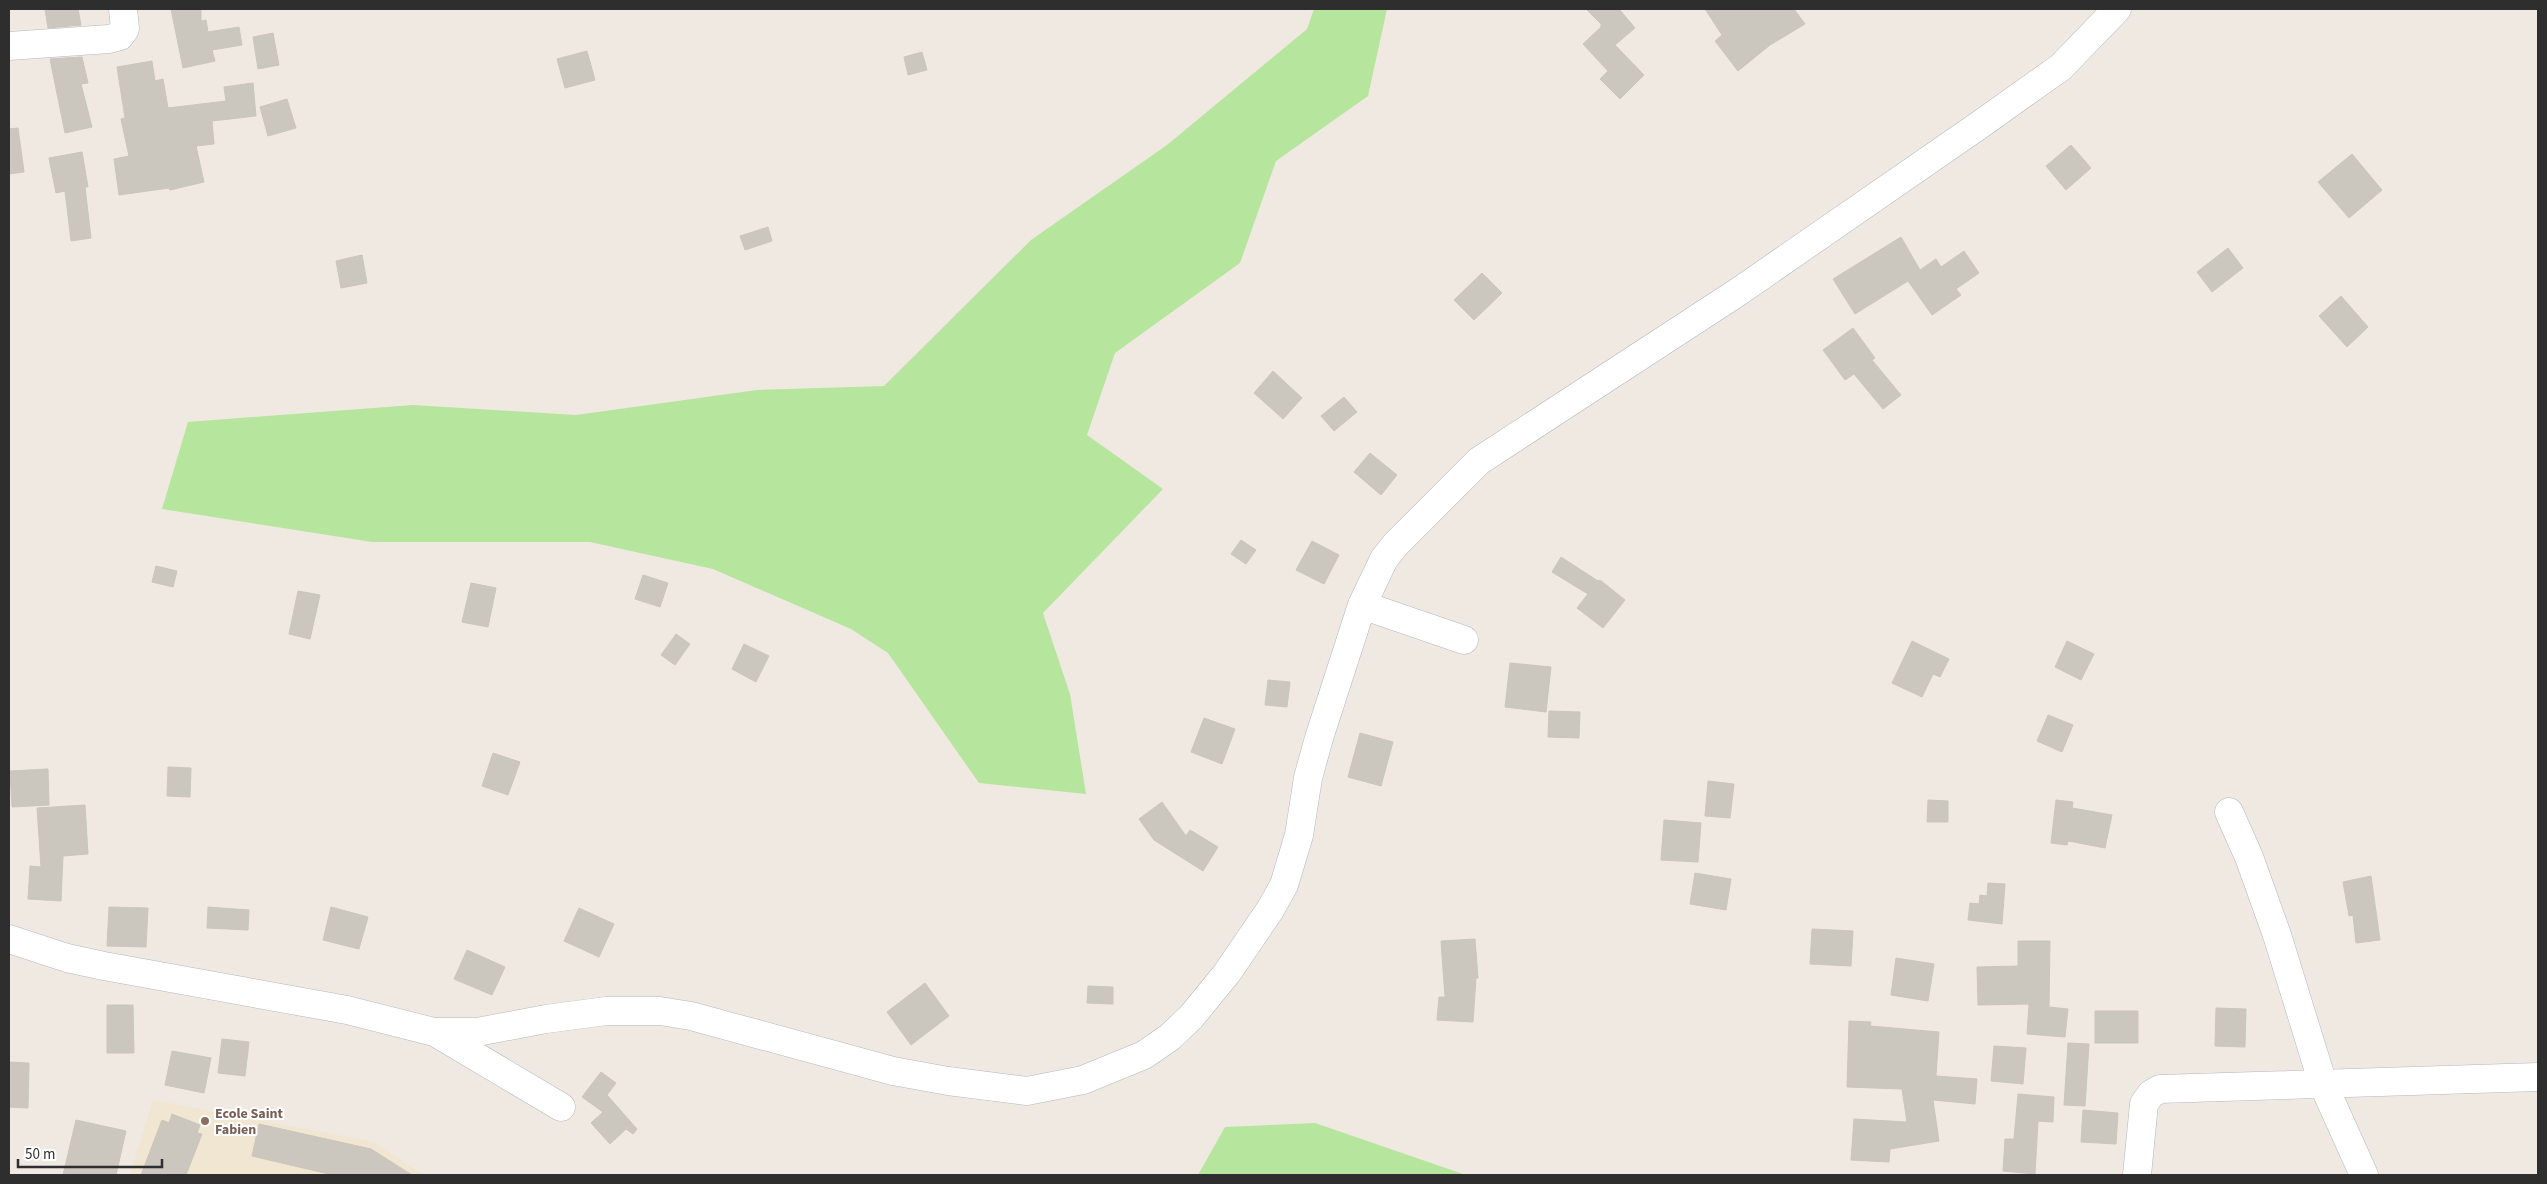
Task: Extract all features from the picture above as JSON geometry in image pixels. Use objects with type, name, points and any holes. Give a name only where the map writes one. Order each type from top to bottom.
[{"type":"street","points":[[9,46],[109,39],[120,36],[126,29],[123,9]]},
{"type":"street","points":[[9,939],[95,964],[347,1010],[434,1032],[477,1032],[546,1019],[606,1011],[660,1011],[691,1016],[892,1071],[948,1081],[1027,1091],[1083,1080],[1144,1055],[1170,1037],[1197,1010],[1227,973],[1270,910],[1284,885],[1299,835],[1308,778],[1319,738],[1362,605],[1384,559],[1396,544],[1479,461],[1738,292],[1986,120],[2061,66],[2117,9]]},
{"type":"street","points":[[1362,605],[1464,640]]},
{"type":"street","points":[[2229,812],[2249,857],[2278,934],[2323,1084],[2364,1175]]},
{"type":"street","points":[[434,1032],[561,1107]]},
{"type":"street","points":[[2137,1175],[2144,1104],[2152,1094],[2160,1089],[2538,1076]]},
{"type":"shaded area","name":"Ecole Saint Fabien","points":[[153,1100],[374,1142],[423,1175],[130,1175]]},
{"type":"green space","points":[[1314,9],[1387,9],[1368,96],[1276,161],[1240,263],[1115,353],[1087,435],[1163,489],[1043,613],[1070,694],[1086,794],[979,783],[888,653],[851,629],[713,569],[590,542],[372,542],[162,509],[188,422],[413,405],[576,415],[757,390],[884,386],[1031,240],[1167,145],[1307,29]]},
{"type":"green space","points":[[1315,1123],[1466,1175],[1198,1175],[1225,1127]]},
{"type":"building","points":[[45,9],[78,9],[81,25],[48,28]]},
{"type":"building","points":[[171,9],[201,9],[201,21],[206,20],[208,32],[239,27],[242,45],[212,50],[215,61],[183,68]]},
{"type":"building","points":[[1586,9],[1619,9],[1635,28],[1615,45],[1644,75],[1620,99],[1600,79],[1608,71],[1583,44],[1601,27],[1601,24]]},
{"type":"building","points":[[1705,9],[1794,9],[1805,24],[1770,45],[1738,71],[1715,41],[1722,35]]},
{"type":"building","points":[[273,33],[279,65],[258,69],[253,37]]},
{"type":"building","points":[[587,51],[595,80],[565,88],[557,59]]},
{"type":"building","points":[[922,52],[927,70],[908,75],[904,57]]},
{"type":"building","points":[[82,57],[88,83],[81,84],[92,127],[65,133],[50,59]]},
{"type":"building","points":[[152,61],[155,81],[163,79],[168,108],[226,101],[224,87],[253,83],[256,116],[212,121],[214,144],[196,146],[204,182],[170,190],[169,188],[119,195],[114,159],[129,156],[121,119],[125,118],[117,67]]},
{"type":"building","points":[[287,99],[296,128],[268,136],[260,107]]},
{"type":"building","points":[[18,128],[24,172],[9,174],[9,129]]},
{"type":"building","points":[[2071,145],[2091,168],[2066,190],[2046,166]]},
{"type":"building","points":[[82,152],[88,187],[85,187],[91,238],[71,241],[65,191],[56,193],[49,158]]},
{"type":"building","points":[[2352,154],[2382,190],[2349,218],[2318,182]]},
{"type":"building","points":[[768,227],[772,241],[745,250],[740,236]]},
{"type":"building","points":[[1901,237],[1920,270],[1936,259],[1941,267],[1964,251],[1979,273],[1956,289],[1961,295],[1932,315],[1908,281],[1855,314],[1833,279]]},
{"type":"building","points":[[2228,248],[2243,268],[2212,292],[2197,272]]},
{"type":"building","points":[[362,255],[367,283],[341,288],[336,261]]},
{"type":"building","points":[[1482,273],[1502,293],[1474,320],[1454,300]]},
{"type":"building","points":[[2341,296],[2368,327],[2347,347],[2319,316]]},
{"type":"building","points":[[1853,328],[1875,358],[1872,360],[1901,395],[1883,409],[1854,374],[1845,380],[1823,350]]},
{"type":"building","points":[[1273,371],[1302,398],[1283,419],[1254,393]]},
{"type":"building","points":[[1344,397],[1357,412],[1334,431],[1321,416]]},
{"type":"building","points":[[1370,453],[1397,475],[1381,495],[1354,472]]},
{"type":"building","points":[[1241,540],[1256,550],[1246,564],[1231,554]]},
{"type":"building","points":[[1312,541],[1339,555],[1324,584],[1296,570]]},
{"type":"building","points":[[1561,557],[1598,581],[1600,580],[1625,600],[1603,628],[1577,608],[1588,594],[1552,572]]},
{"type":"building","points":[[156,566],[177,571],[173,587],[152,582]]},
{"type":"building","points":[[643,575],[668,583],[660,607],[635,599]]},
{"type":"building","points":[[471,583],[496,588],[488,627],[462,622]]},
{"type":"building","points":[[298,591],[320,595],[310,639],[289,634]]},
{"type":"building","points":[[676,634],[690,644],[675,665],[661,655]]},
{"type":"building","points":[[1912,641],[1949,659],[1940,677],[1933,674],[1922,697],[1892,683]]},
{"type":"building","points":[[2067,641],[2094,654],[2081,680],[2055,667]]},
{"type":"building","points":[[744,644],[769,656],[756,682],[732,669]]},
{"type":"building","points":[[1510,663],[1551,667],[1546,712],[1505,707]]},
{"type":"building","points":[[1268,680],[1290,682],[1287,707],[1265,705]]},
{"type":"building","points":[[1549,711],[1580,712],[1579,738],[1548,737]]},
{"type":"building","points":[[2048,715],[2073,725],[2062,752],[2037,741]]},
{"type":"building","points":[[1204,718],[1235,729],[1222,764],[1191,752]]},
{"type":"building","points":[[1360,733],[1393,742],[1381,786],[1348,777]]},
{"type":"building","points":[[493,753],[520,762],[508,795],[482,786]]},
{"type":"building","points":[[168,767],[191,768],[190,797],[167,796]]},
{"type":"building","points":[[48,769],[49,805],[12,807],[10,771]]},
{"type":"building","points":[[1708,781],[1734,784],[1730,818],[1705,816]]},
{"type":"building","points":[[1928,800],[1948,801],[1948,822],[1927,822]]},
{"type":"building","points":[[2056,800],[2073,802],[2072,808],[2112,815],[2105,848],[2068,841],[2067,845],[2051,843]]},
{"type":"building","points":[[1162,802],[1186,836],[1190,830],[1218,847],[1203,871],[1154,840],[1139,819]]},
{"type":"building","points":[[85,805],[88,854],[63,856],[61,901],[28,899],[30,866],[41,867],[37,808]]},
{"type":"building","points":[[1664,820],[1701,823],[1698,862],[1661,860]]},
{"type":"building","points":[[1695,873],[1731,879],[1726,910],[1690,904]]},
{"type":"building","points":[[2371,876],[2380,940],[2356,943],[2353,915],[2349,916],[2343,882]]},
{"type":"building","points":[[1988,883],[2005,884],[2002,924],[1968,920],[1970,903],[1979,904],[1980,895],[1987,896]]},
{"type":"building","points":[[109,907],[148,908],[146,947],[107,946]]},
{"type":"building","points":[[208,907],[249,910],[248,930],[207,928]]},
{"type":"building","points":[[331,907],[368,917],[359,949],[323,940]]},
{"type":"building","points":[[579,908],[614,924],[599,957],[564,941]]},
{"type":"building","points":[[1812,929],[1853,931],[1851,966],[1810,964]]},
{"type":"building","points":[[1475,939],[1478,978],[1476,978],[1473,1022],[1437,1020],[1439,997],[1445,997],[1441,941]]},
{"type":"building","points":[[2018,941],[2050,941],[2049,1007],[2068,1009],[2065,1037],[2027,1034],[2029,1004],[1978,1005],[1977,967],[2018,966]]},
{"type":"building","points":[[467,950],[505,967],[492,995],[454,979]]},
{"type":"building","points":[[1896,958],[1934,964],[1928,1001],[1891,995]]},
{"type":"building","points":[[925,983],[949,1016],[911,1045],[887,1012]]},
{"type":"building","points":[[1088,986],[1113,987],[1113,1004],[1087,1003]]},
{"type":"building","points":[[107,1005],[133,1005],[134,1053],[107,1053]]},
{"type":"building","points":[[2216,1008],[2246,1009],[2245,1047],[2215,1046]]},
{"type":"building","points":[[2095,1011],[2138,1011],[2138,1043],[2095,1043]]},
{"type":"building","points":[[1849,1021],[1871,1022],[1870,1026],[1939,1032],[1936,1076],[1977,1079],[1975,1104],[1933,1100],[1939,1141],[1890,1149],[1889,1162],[1851,1160],[1854,1119],[1907,1122],[1902,1089],[1847,1087]]},
{"type":"building","points":[[222,1039],[249,1042],[245,1076],[218,1073]]},
{"type":"building","points":[[2068,1043],[2089,1044],[2085,1106],[2064,1105]]},
{"type":"building","points":[[1994,1046],[2026,1048],[2023,1084],[1991,1081]]},
{"type":"building","points":[[172,1051],[211,1058],[204,1093],[165,1085]]},
{"type":"building","points":[[9,1062],[29,1063],[28,1108],[9,1107]]},
{"type":"building","points":[[601,1072],[616,1083],[607,1095],[637,1129],[633,1134],[626,1129],[610,1144],[591,1123],[603,1112],[582,1097]]},
{"type":"building","points":[[2018,1094],[2054,1097],[2053,1122],[2038,1121],[2035,1174],[2003,1171],[2005,1139],[2014,1139]]},
{"type":"building","points":[[2083,1110],[2118,1113],[2116,1144],[2081,1142]]},
{"type":"building","points":[[172,1114],[200,1125],[197,1133],[202,1134],[186,1175],[141,1175],[162,1120],[169,1123]]},
{"type":"building","points":[[76,1120],[126,1131],[116,1175],[63,1175]]},
{"type":"building","points":[[259,1124],[371,1149],[412,1175],[333,1175],[252,1156]]},
{"type":"place","name":"Ecole Saint Fabien","points":[[205,1121]]}]
